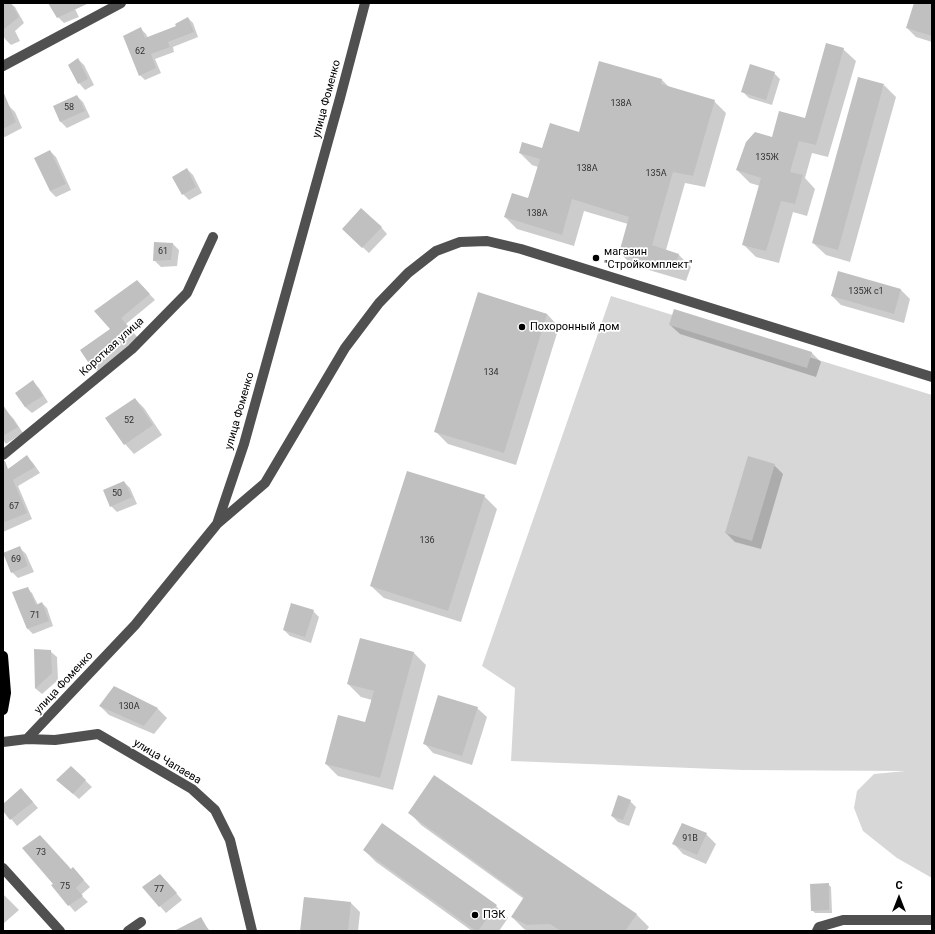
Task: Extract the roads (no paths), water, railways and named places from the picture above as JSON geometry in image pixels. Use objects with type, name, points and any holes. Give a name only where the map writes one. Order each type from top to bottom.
[{"type":"main road","points":[[3,656],[6,694],[3,710]]},
{"type":"street","points":[[3,66],[121,3]]},
{"type":"street","name":"улица Фоменко","points":[[27,739],[135,625],[217,524],[246,436],[340,98],[364,3]]},
{"type":"street","name":"Короткая улица","points":[[3,454],[132,349],[187,293],[213,237]]},
{"type":"street","points":[[217,524],[265,483],[345,348],[379,304],[408,273],[436,250],[460,242],[487,241],[521,249],[932,378]]},
{"type":"street","name":"улица Чапаева","points":[[27,739],[55,740],[98,734],[192,789],[215,810],[230,840],[252,931]]},
{"type":"street","points":[[3,742],[27,739]]},
{"type":"street","points":[[3,868],[60,931]]},
{"type":"street","points":[[818,931],[819,927],[843,920],[932,920]]},
{"type":"street","points":[[128,931],[141,922]]},
{"type":"place","name":"магазин \"Стройкомплект\"","points":[[596,258]]},
{"type":"place","name":"Похоронный дом","points":[[522,327]]},
{"type":"place","name":"ПЭК","points":[[475,915]]}]
